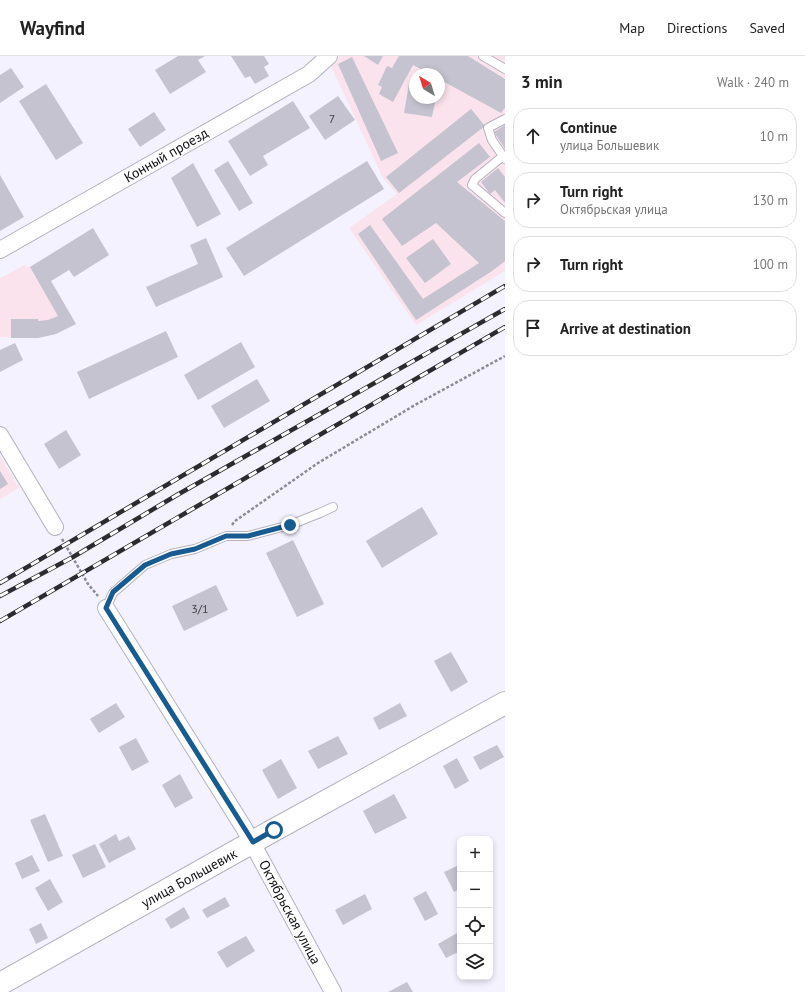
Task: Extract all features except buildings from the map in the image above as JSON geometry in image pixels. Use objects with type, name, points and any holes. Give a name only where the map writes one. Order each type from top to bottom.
[{"type":"main road","name":"улица Большевик","points":[[0,984],[505,703]]},
{"type":"street","name":"Конный проезд","points":[[0,250],[309,74],[330,56]]},
{"type":"street","points":[[1,439],[55,527]]},
{"type":"street","name":"Октябрьская улица","points":[[106,608],[253,842],[333,992]]},
{"type":"lane","points":[[483,56],[505,70]]},
{"type":"lane","points":[[505,119],[488,128],[492,140],[504,158],[475,179],[472,185],[505,213]]},
{"type":"lane","points":[[106,608],[113,592],[145,565],[171,554],[195,549],[226,536],[248,536],[290,525],[332,507]]},
{"type":"path","points":[[226,536],[235,521],[318,463],[414,405],[505,356]]},
{"type":"path","points":[[55,527],[88,584],[106,608]]},
{"type":"shaded area","points":[[341,56],[505,56],[505,271],[416,325],[349,228],[397,194],[383,178],[330,64]]},
{"type":"shaded area","points":[[44,258],[56,278],[51,281],[76,324],[56,334],[38,338],[0,337],[0,278],[25,265],[30,267]]},
{"type":"shaded area","points":[[0,456],[19,488],[0,499]]},
{"type":"railway","points":[[0,583],[505,286]]},
{"type":"railway","points":[[0,596],[73,557],[177,495],[505,309]]},
{"type":"railway","points":[[0,621],[505,327]]},
{"type":"route","points":[[274,830],[253,842],[106,608],[113,592],[145,565],[171,554],[195,549],[226,536],[248,536],[290,525]]}]
